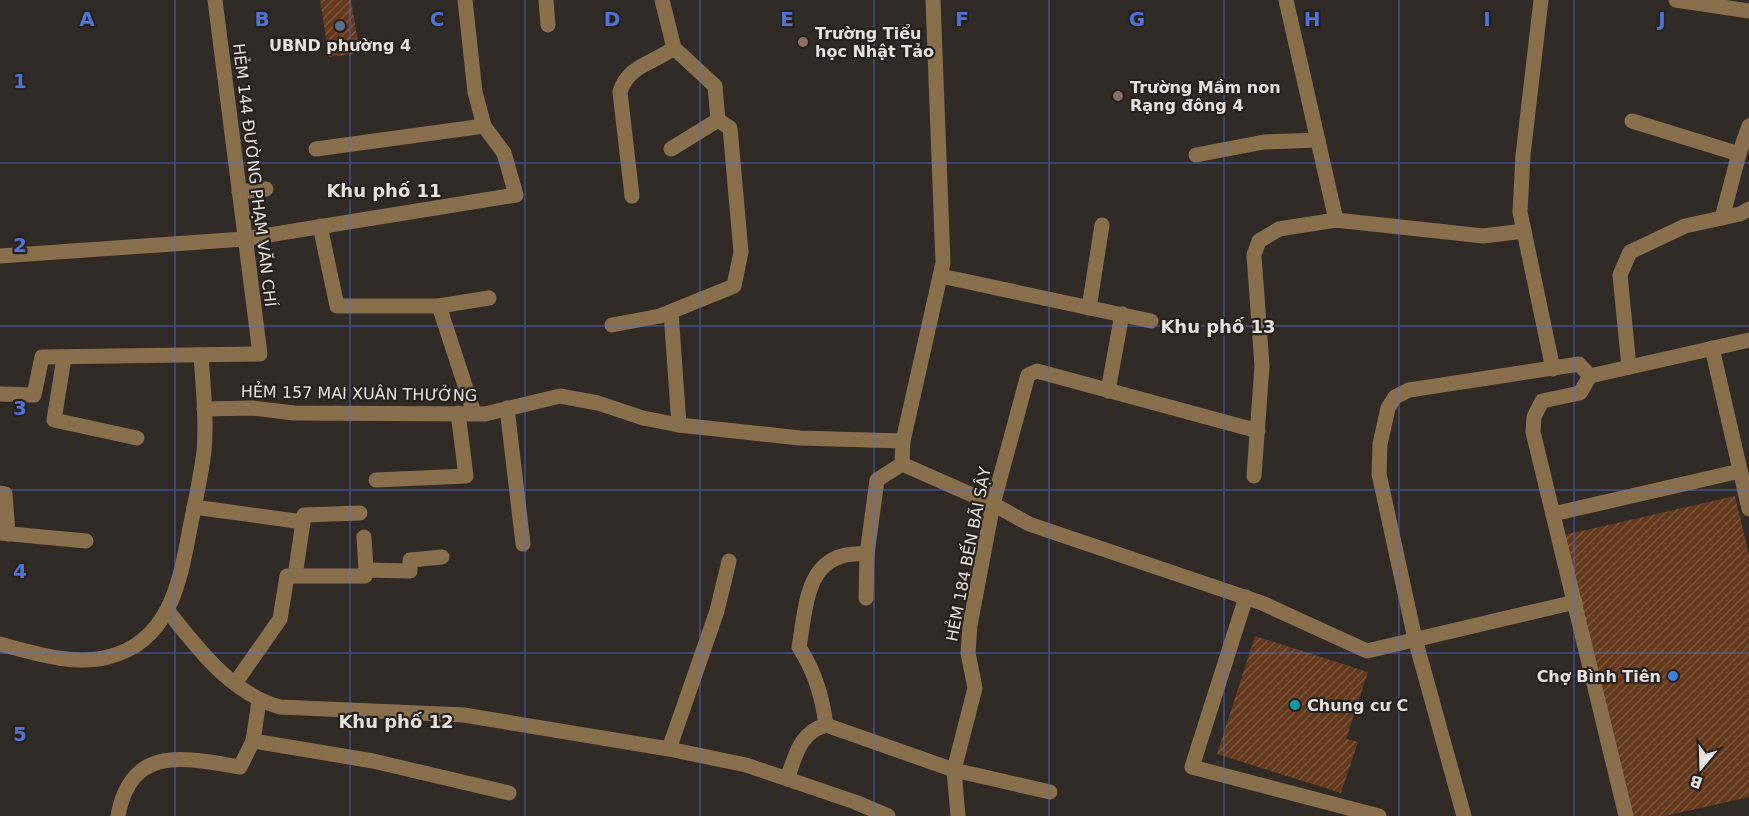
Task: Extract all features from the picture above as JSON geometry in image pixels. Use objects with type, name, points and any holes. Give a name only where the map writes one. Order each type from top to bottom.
[{"type":"street","name":"HẺM 144 ĐƯỜNG PHẠM VĂN CHÍ","points":[[201,355],[260,354],[215,0]]},
{"type":"street","points":[[0,256],[244,239],[516,195],[504,153],[484,126],[475,92],[465,0]]},
{"type":"street","points":[[546,0],[548,25]]},
{"type":"street","points":[[662,0],[674,48],[715,86],[718,120]]},
{"type":"street","points":[[902,464],[903,441],[941,276],[944,239],[935,100],[933,0]]},
{"type":"street","points":[[1286,0],[1336,220]]},
{"type":"street","points":[[1541,0],[1522,155],[1520,212],[1553,369]]},
{"type":"street","points":[[1676,0],[1749,11]]},
{"type":"street","points":[[632,196],[620,92],[622,85],[632,72],[674,48]]},
{"type":"street","points":[[672,149],[718,120]]},
{"type":"street","points":[[612,325],[671,312],[734,286],[739,271],[741,252],[730,128],[718,120]]},
{"type":"street","points":[[1632,120],[1739,154]]},
{"type":"street","points":[[316,149],[484,126]]},
{"type":"street","points":[[1722,218],[1749,126]]},
{"type":"street","points":[[1196,155],[1264,142],[1318,140]]},
{"type":"street","points":[[239,192],[266,189]]},
{"type":"street","points":[[1629,367],[1620,275],[1630,252],[1685,226],[1749,209]]},
{"type":"street","points":[[1254,476],[1262,366],[1254,255],[1259,241],[1279,229],[1336,220],[1483,236],[1524,231]]},
{"type":"street","points":[[1089,308],[1102,225]]},
{"type":"street","points":[[320,226],[337,306],[439,306],[489,298]]},
{"type":"street","points":[[941,276],[1151,321]]},
{"type":"street","points":[[439,306],[474,413]]},
{"type":"street","points":[[671,312],[679,425]]},
{"type":"street","points":[[1122,314],[1107,391],[1258,431]]},
{"type":"street","points":[[1626,816],[1533,432],[1534,417],[1542,401],[1580,393],[1590,376],[1749,340]]},
{"type":"street","points":[[1712,348],[1749,509]]},
{"type":"street","points":[[0,394],[34,395],[42,357],[201,355],[204,449],[183,568],[173,601],[157,628],[135,646],[107,657],[61,659],[0,644]]},
{"type":"street","points":[[64,358],[54,420],[137,438]]},
{"type":"street","points":[[1464,816],[1415,639],[1379,474],[1381,434],[1391,402],[1409,390],[1579,364],[1590,376]]},
{"type":"street","name":"HẺM 184 BẾN BÃI SẬY","points":[[958,816],[954,770],[975,688],[968,653],[993,504],[1013,429],[1032,371],[1107,391]]},
{"type":"street","name":"HẺM 157 MAI XUÂN THƯỞNG","points":[[204,409],[474,413],[560,396],[598,403],[643,418],[679,425],[800,438],[903,441]]},
{"type":"street","points":[[507,408],[523,544]]},
{"type":"street","points":[[376,480],[466,476],[458,413]]},
{"type":"street","points":[[902,464],[993,504],[1029,524],[1246,597],[1367,651],[1575,602]]},
{"type":"street","points":[[866,598],[867,554],[877,480],[902,464]]},
{"type":"street","points":[[1553,514],[1740,471]]},
{"type":"street","points":[[0,493],[5,494],[4,534],[86,541]]},
{"type":"street","points":[[194,507],[303,522]]},
{"type":"street","points":[[295,576],[304,514],[360,513]]},
{"type":"street","points":[[364,537],[366,579]]},
{"type":"street","points":[[826,725],[822,697],[810,664],[799,647],[810,584],[823,566],[848,552],[867,554]]},
{"type":"street","points":[[236,682],[280,619],[287,576],[366,579],[410,571],[410,560],[442,557]]},
{"type":"street","points":[[669,749],[717,611],[729,561]]},
{"type":"street","points":[[1246,597],[1192,767],[1379,816]]},
{"type":"street","points":[[168,611],[204,657],[259,701],[280,707],[464,715],[669,749],[746,765],[888,816]]},
{"type":"street","points":[[118,816],[121,801],[131,779],[159,760],[194,760],[240,767],[253,741],[259,701]]},
{"type":"street","points":[[788,779],[800,742],[813,729],[826,725],[954,770],[1050,792]]},
{"type":"street","points":[[253,741],[373,761],[509,794]]},
{"type":"building","name":"UBND phường 4","points":[[320,0],[351,0],[360,53],[329,57]]},
{"type":"building","name":"Chợ Bình Tiên","points":[[1735,496],[1749,555],[1749,797],[1665,816],[1630,816],[1564,535]]},
{"type":"building","name":"Chung cư C","points":[[1255,636],[1368,672],[1346,739],[1358,742],[1341,793],[1217,754]]},
{"type":"place","name":"UBND phường 4","points":[[340,26]]},
{"type":"place","name":"Trường Tiểu học Nhật Tảo","points":[[803,42]]},
{"type":"place","name":"Trường Mầm non Rạng đông 4","points":[[1118,96]]},
{"type":"place","name":"Chợ Bình Tiên","points":[[1673,676]]},
{"type":"place","name":"Chung cư C","points":[[1295,705]]},
{"type":"district","name":"Khu phố 11","points":[[384,191]]},
{"type":"district","name":"Khu phố 13","points":[[1218,327]]},
{"type":"district","name":"Khu phố 12","points":[[396,722]]}]
